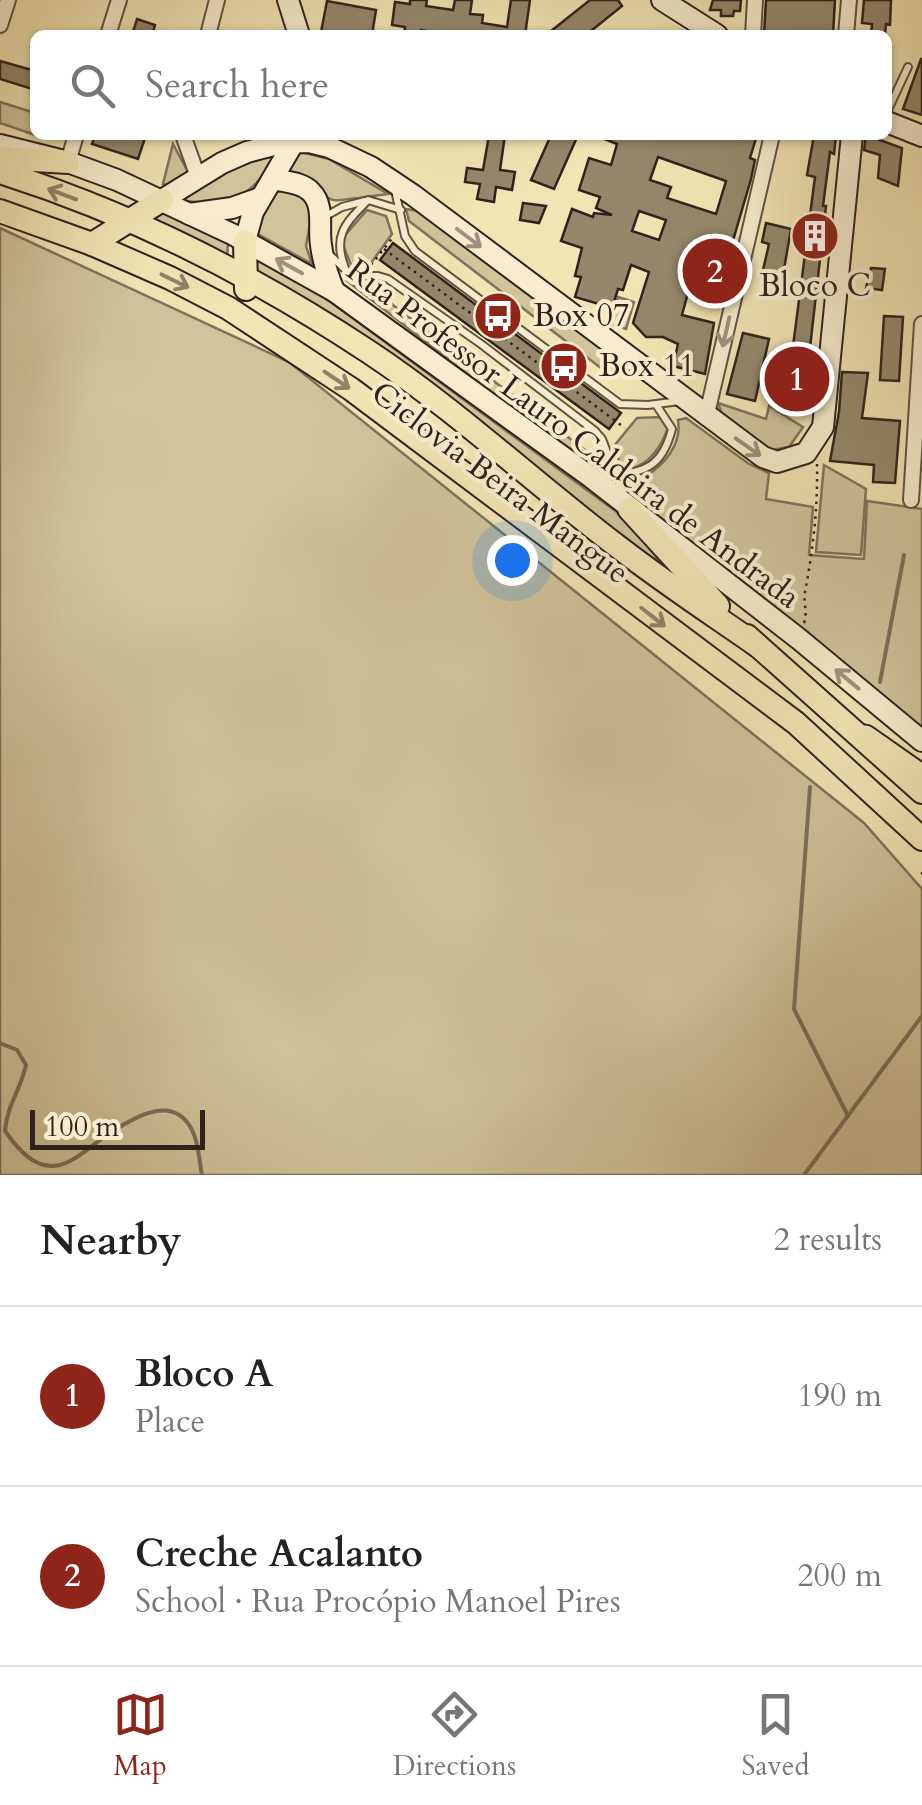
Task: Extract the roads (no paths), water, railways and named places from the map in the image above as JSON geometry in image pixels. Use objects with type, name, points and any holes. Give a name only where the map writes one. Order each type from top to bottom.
[{"type":"highway","points":[[864,738],[922,778]]},
{"type":"main road","points":[[288,0],[297,30]]},
{"type":"main road","points":[[662,0],[709,30]]},
{"type":"main road","points":[[892,124],[922,136]]},
{"type":"main road","points":[[92,244],[198,177],[247,152],[289,140]]},
{"type":"main road","points":[[256,326],[247,298],[245,241],[260,198],[295,140]]},
{"type":"main road","points":[[303,140],[329,147],[391,180],[706,418],[763,458],[777,462],[806,454],[823,428],[852,140]]},
{"type":"main road","points":[[347,140],[371,167]]},
{"type":"main road","name":"Rua Professor Lauro Caldeira de Andrada","points":[[0,145],[68,162],[162,200],[334,292],[592,478],[799,639],[922,741]]},
{"type":"main road","points":[[0,158],[68,162]]},
{"type":"main road","points":[[0,172],[129,220],[245,279],[368,352],[472,428],[620,549],[758,646]]},
{"type":"main road","points":[[274,179],[310,190],[321,219],[320,243],[334,292]]},
{"type":"main road","points":[[190,214],[232,208],[260,198]]},
{"type":"main road","points":[[0,211],[92,244],[170,278],[256,326],[366,400],[796,724],[920,836]]},
{"type":"main road","points":[[629,509],[758,646],[922,792]]},
{"type":"street","points":[[0,25],[8,0]]},
{"type":"street","points":[[109,30],[118,0]]},
{"type":"street","points":[[209,30],[216,0]]},
{"type":"street","points":[[753,30],[755,0]]},
{"type":"street","points":[[846,30],[849,0]]},
{"type":"street","points":[[68,162],[75,140]]},
{"type":"street","points":[[186,140],[198,177]]},
{"type":"street","points":[[706,418],[771,140]]},
{"type":"street","points":[[911,500],[922,324]]},
{"type":"lane","points":[[892,101],[908,66]]},
{"type":"lane","points":[[391,180],[402,210],[405,236],[415,252],[620,404],[684,401]]},
{"type":"lane","points":[[321,219],[342,206],[368,200],[402,210]]},
{"type":"lane","points":[[347,272],[338,244],[340,234],[368,200]]},
{"type":"lane","points":[[320,243],[347,272],[388,279],[596,431],[629,509]]},
{"type":"lane","points":[[592,478],[629,476],[647,469],[668,446],[672,429],[656,405]]},
{"type":"waterway","points":[[880,682],[904,555]]},
{"type":"waterway","points":[[810,787],[794,1009],[848,1116]]},
{"type":"waterway","points":[[804,1175],[922,1016]]},
{"type":"waterway","points":[[0,1043],[17,1050],[26,1065],[5,1131],[35,1161],[60,1165],[135,1119],[148,1113],[172,1112],[192,1130],[202,1175]]},
{"type":"place","name":"Bloco C","points":[[815,236]]},
{"type":"place","name":"Creche Acalanto","points":[[715,271]]},
{"type":"place","name":"Box 07","points":[[498,316]]},
{"type":"place","name":"Box 11","points":[[564,366]]},
{"type":"place","name":"Bloco A","points":[[797,379]]}]
